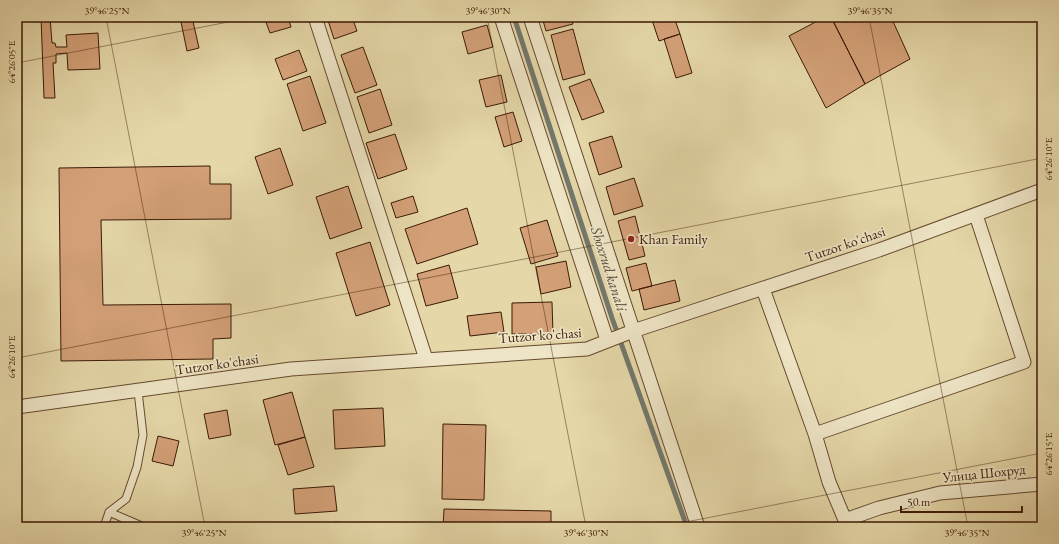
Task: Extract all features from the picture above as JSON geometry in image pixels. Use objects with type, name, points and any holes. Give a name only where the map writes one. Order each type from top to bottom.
[{"type":"street","points":[[314,17],[426,358]]},
{"type":"street","points":[[501,17],[607,340]]},
{"type":"street","points":[[530,17],[698,527]]},
{"type":"street","name":"Tutzor ko'chasi","points":[[17,407],[291,369],[426,358],[587,349],[607,340],[879,250],[1042,190]]},
{"type":"street","points":[[815,434],[1024,362],[976,215]]},
{"type":"street","points":[[763,289],[846,524]]},
{"type":"street","name":"Улица Шохруд","points":[[846,524],[878,508],[940,493],[1042,484]]},
{"type":"lane","points":[[104,527],[109,512],[126,499],[137,467],[143,435],[138,391]]},
{"type":"lane","points":[[109,512],[144,527]]},
{"type":"building","points":[[41,17],[50,17],[52,43],[55,43],[56,47],[67,47],[66,35],[98,33],[100,69],[68,70],[67,53],[56,54],[56,63],[53,63],[55,98],[44,98]]},
{"type":"building","points":[[180,17],[192,17],[199,48],[187,51]]},
{"type":"building","points":[[264,17],[288,17],[291,27],[270,33]]},
{"type":"building","points":[[327,17],[352,17],[357,31],[334,39]]},
{"type":"building","points":[[542,17],[571,17],[573,24],[546,31]]},
{"type":"building","points":[[651,17],[674,17],[680,34],[659,41]]},
{"type":"building","points":[[825,17],[831,17],[865,84],[826,108],[789,36]]},
{"type":"building","points":[[831,17],[891,17],[910,59],[865,84]]},
{"type":"building","points":[[487,25],[493,47],[468,54],[462,32]]},
{"type":"building","points":[[573,29],[585,74],[563,80],[551,35]]},
{"type":"building","points":[[680,34],[692,73],[676,78],[664,39]]},
{"type":"building","points":[[363,47],[377,85],[355,93],[341,55]]},
{"type":"building","points":[[299,50],[307,71],[283,80],[275,59]]},
{"type":"building","points":[[501,75],[507,102],[486,107],[479,80]]},
{"type":"building","points":[[310,76],[326,123],[303,131],[287,84]]},
{"type":"building","points":[[590,79],[604,112],[582,120],[569,87]]},
{"type":"building","points":[[380,89],[392,125],[369,133],[357,97]]},
{"type":"building","points":[[513,112],[522,141],[504,147],[495,117]]},
{"type":"building","points":[[395,134],[407,169],[378,179],[366,143]]},
{"type":"building","points":[[612,136],[622,167],[599,175],[589,143]]},
{"type":"building","points":[[280,148],[293,185],[268,194],[255,157]]},
{"type":"building","points":[[210,166],[210,184],[231,184],[231,219],[101,220],[103,305],[231,304],[231,338],[213,339],[213,359],[61,361],[59,168]]},
{"type":"building","points":[[634,178],[643,206],[614,215],[606,187]]},
{"type":"building","points":[[348,186],[362,228],[330,239],[316,197]]},
{"type":"building","points":[[413,196],[418,212],[396,218],[391,203]]},
{"type":"building","points":[[467,208],[478,244],[417,264],[405,229]]},
{"type":"building","points":[[635,216],[645,256],[629,260],[618,221]]},
{"type":"building","points":[[547,220],[558,256],[531,264],[520,228]]},
{"type":"building","points":[[370,242],[390,305],[356,316],[336,253]]},
{"type":"building","points":[[566,261],[571,287],[541,294],[536,267]]},
{"type":"building","points":[[646,263],[652,286],[632,291],[626,268]]},
{"type":"building","points":[[449,265],[458,298],[426,306],[417,274]]},
{"type":"building","points":[[675,280],[680,301],[644,310],[639,289]]},
{"type":"building","points":[[552,302],[553,334],[512,334],[512,303]]},
{"type":"building","points":[[501,312],[504,332],[470,336],[467,316]]},
{"type":"building","points":[[292,392],[305,437],[275,445],[263,400]]},
{"type":"building","points":[[383,408],[385,446],[335,449],[333,410]]},
{"type":"building","points":[[227,410],[231,435],[209,439],[204,414]]},
{"type":"building","points":[[443,424],[486,425],[484,500],[442,499]]},
{"type":"building","points":[[158,436],[179,441],[173,466],[152,461]]},
{"type":"building","points":[[305,437],[314,467],[288,475],[278,445]]},
{"type":"building","points":[[334,486],[337,511],[295,514],[293,489]]},
{"type":"building","points":[[444,509],[551,511],[551,527],[443,527]]},
{"type":"building","points":[[334,522],[367,524],[366,527],[334,527]]},
{"type":"waterway","name":"Shoxrud kanali","points":[[514,17],[612,318],[687,527]]},
{"type":"place","name":"Khan Family","points":[[631,239]]}]
